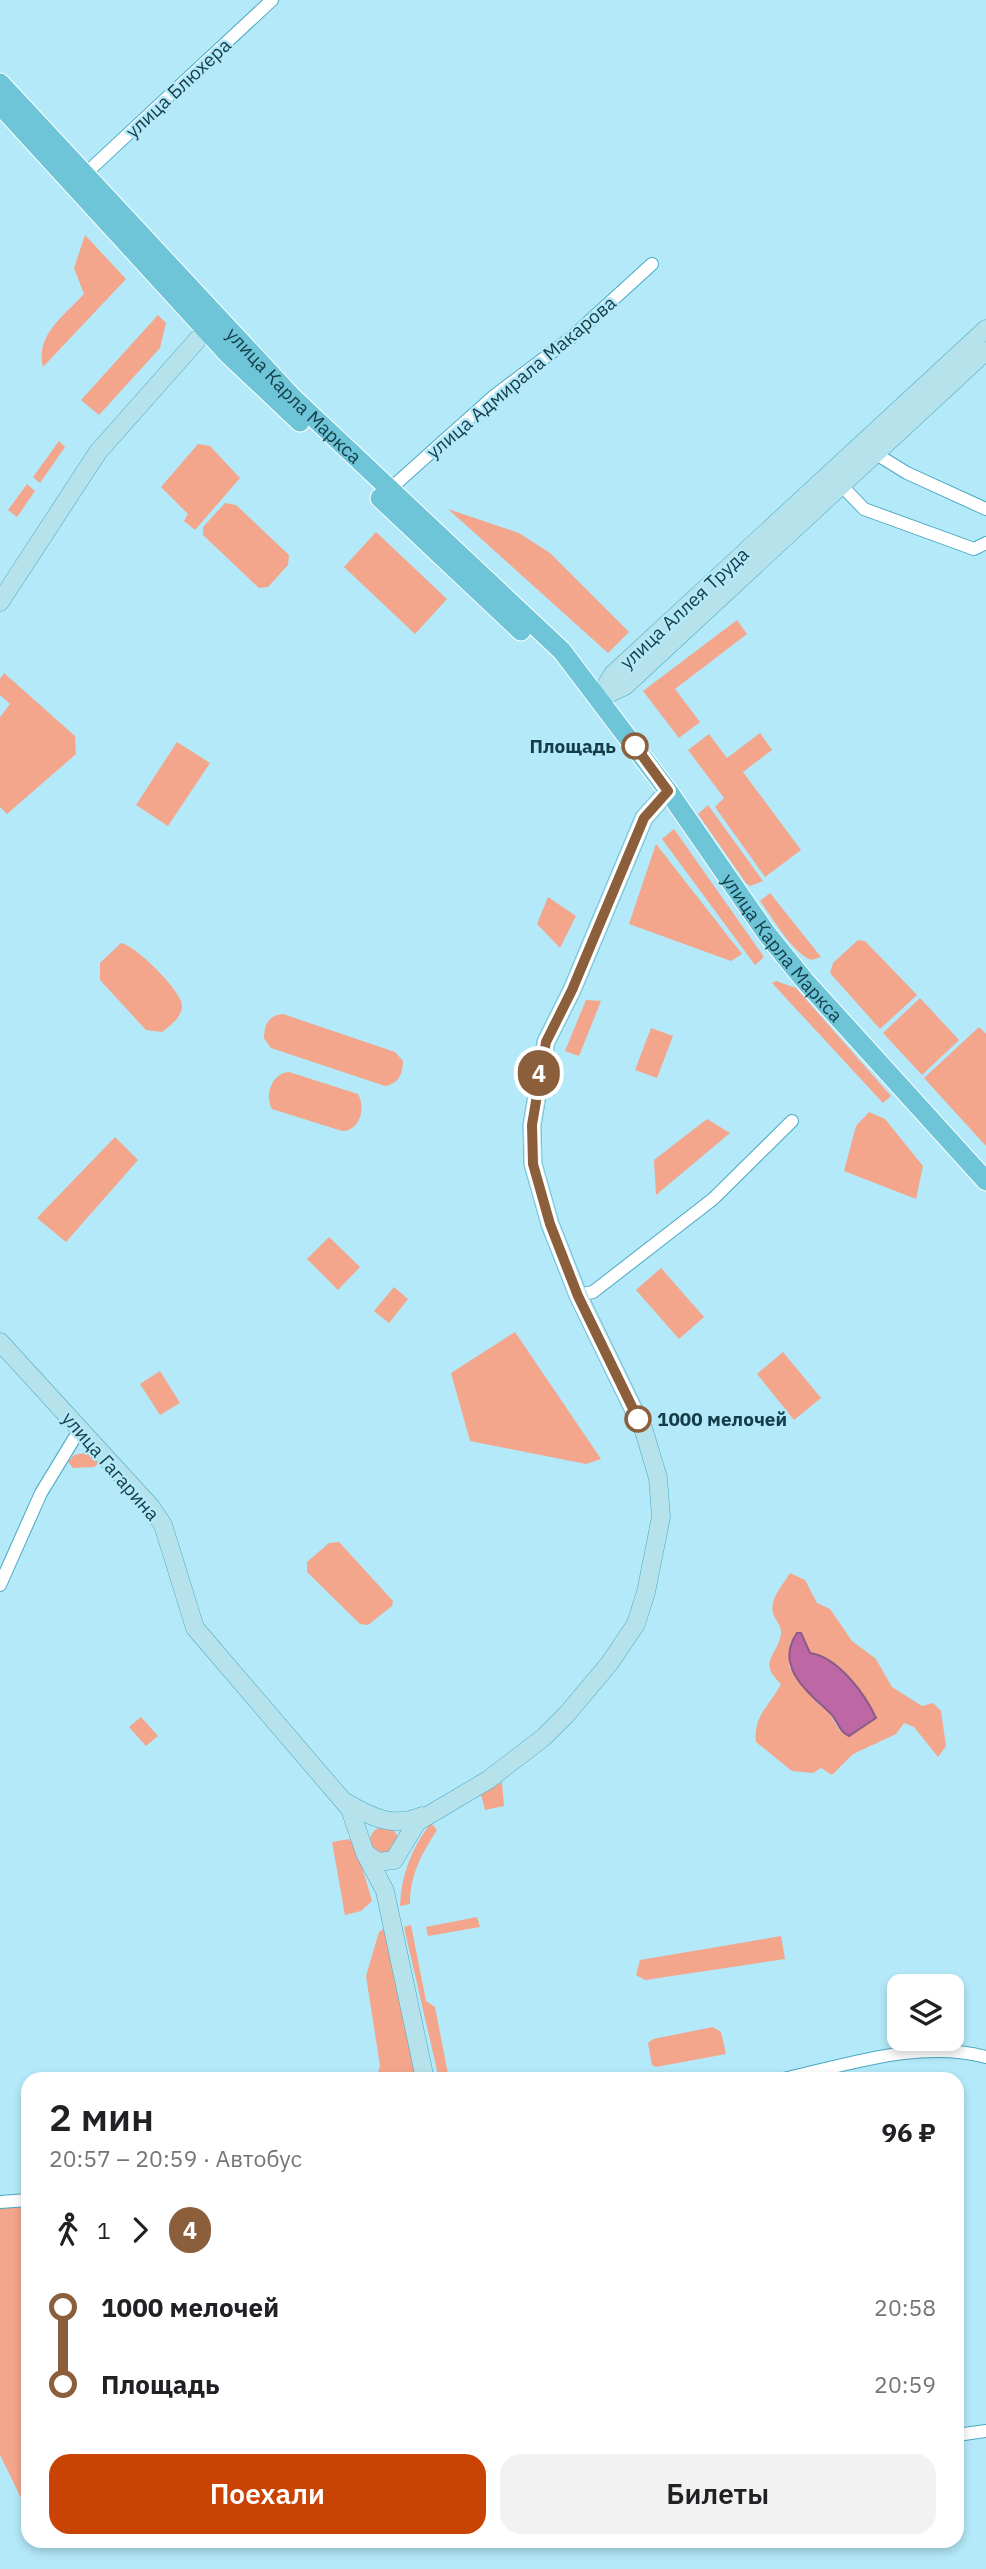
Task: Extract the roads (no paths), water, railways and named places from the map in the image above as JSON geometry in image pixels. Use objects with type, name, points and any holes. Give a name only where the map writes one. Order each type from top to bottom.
[{"type":"main road","name":"улица Карла Маркса","points":[[0,83],[84,175],[211,324],[562,651],[668,791],[723,873],[805,981],[986,1181]]},
{"type":"main road","name":"улица Карла Маркса","points":[[0,105],[211,324],[471,585],[598,699]]},
{"type":"street","name":"улица Блюхера","points":[[84,175],[272,0]]},
{"type":"street","name":"улица Адмирала Макарова","points":[[390,489],[494,396],[572,337],[652,264]]},
{"type":"street","points":[[0,602],[98,452],[211,324]]},
{"type":"street","name":"улица Аллея Труда","points":[[598,699],[613,674],[986,329]]},
{"type":"street","name":"улица Аллея Труда","points":[[598,699],[625,686],[986,351]]},
{"type":"street","points":[[876,454],[935,486],[986,509]]},
{"type":"street","points":[[935,486],[948,478]]},
{"type":"street","points":[[841,485],[864,509],[974,550],[986,543]]},
{"type":"street","points":[[402,1851],[386,1863],[371,1859],[364,1849],[367,1829],[385,1821],[405,1823],[427,1814],[488,1780],[544,1737],[604,1671],[638,1620],[660,1528],[661,1498],[644,1432],[578,1296],[550,1224],[533,1164],[532,1125],[546,1042],[572,990],[644,818],[668,791]]},
{"type":"street","points":[[578,1296],[593,1292],[713,1199],[792,1121]]},
{"type":"street","name":"улица Гагарина","points":[[0,1342],[150,1507],[163,1525],[195,1628],[347,1803]]},
{"type":"street","points":[[0,1585],[41,1493],[80,1429]]},
{"type":"street","points":[[347,1803],[402,1831],[402,1851]]},
{"type":"street","points":[[347,1803],[364,1849],[385,1891],[424,2072]]},
{"type":"street","points":[[385,1891],[412,1828],[427,1814]]},
{"type":"street","points":[[815,2072],[888,2056],[948,2052],[986,2057]]},
{"type":"street","points":[[0,2202],[21,2200]]},
{"type":"street","points":[[964,2434],[986,2431]]},
{"type":"place","name":"Площадь","points":[[635,746]]},
{"type":"place","name":"1000 мелочей","points":[[638,1419]]}]
